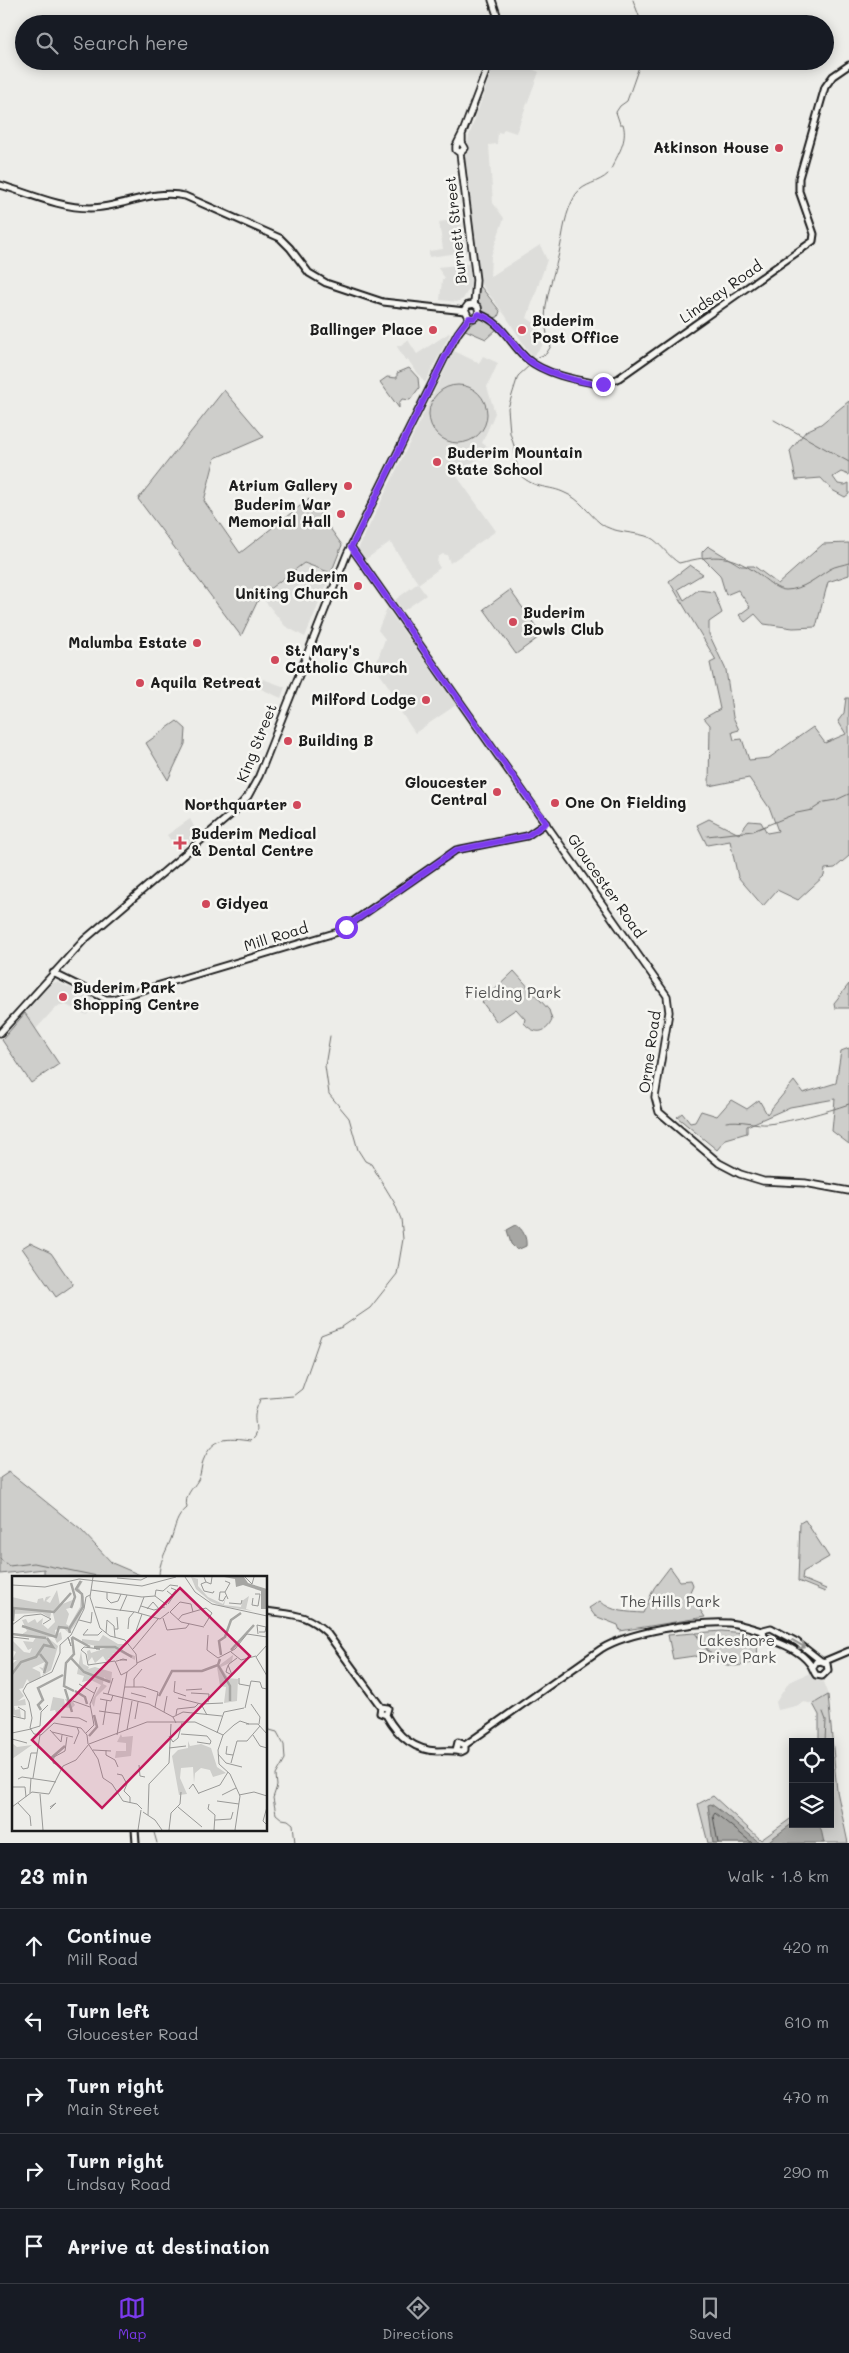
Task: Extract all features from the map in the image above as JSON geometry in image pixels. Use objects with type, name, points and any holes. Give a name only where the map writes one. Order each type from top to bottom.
[{"type":"main road","points":[[492,0],[497,15]]},
{"type":"main road","name":"Burnett Street","points":[[474,304],[476,280],[460,153],[465,148],[460,143],[487,70]]},
{"type":"main road","points":[[474,304],[479,308],[479,314],[474,318],[469,318],[465,311],[467,306],[474,304]]},
{"type":"main road","name":"King Street","points":[[0,1033],[84,940],[234,812],[248,796],[259,776],[331,591],[351,547],[446,355],[458,332],[469,318]]},
{"type":"main road","name":"Gloucester Road","points":[[351,547],[667,996]]},
{"type":"main road","name":"Orme Road","points":[[667,996],[669,1012],[655,1097],[659,1112],[719,1163],[740,1174],[763,1181],[805,1182],[849,1191]]},
{"type":"street","name":"Lindsay Road","points":[[479,314],[498,323],[519,350],[539,367],[599,384],[619,378],[813,242],[814,234],[799,191],[799,178],[825,87],[830,78],[849,65]]},
{"type":"street","points":[[0,185],[72,206],[89,208],[157,194],[175,193],[280,238],[309,273],[326,283],[384,302],[465,311]]},
{"type":"street","name":"Mill Road","points":[[53,973],[106,999],[113,999],[338,932],[456,850],[527,836],[546,823]]},
{"type":"street","points":[[268,1611],[290,1612],[316,1623],[327,1634],[381,1707],[380,1713],[386,1715],[402,1736],[416,1746],[432,1751],[456,1750],[458,1742],[462,1742],[465,1745],[602,1649],[617,1640],[640,1633],[716,1623],[762,1631],[768,1627],[797,1642],[828,1666]]},
{"type":"street","points":[[762,1631],[764,1637],[770,1638],[800,1654],[813,1667],[814,1673],[820,1676],[827,1672],[828,1666],[847,1651]]},
{"type":"street","points":[[770,1638],[774,1631]]},
{"type":"street","points":[[813,1667],[815,1663],[847,1651]]},
{"type":"street","points":[[135,1830],[136,1843]]},
{"type":"shaded area","points":[[492,70],[534,70],[539,72],[516,133],[504,129],[502,133],[498,132],[497,144],[489,145],[493,203],[504,218],[491,256],[490,277],[540,245],[547,260],[527,318],[536,324],[544,335],[542,346],[532,357],[505,315],[481,284],[465,157],[469,136]]},
{"type":"shaded area","points":[[460,219],[467,252],[429,257],[429,251],[443,249],[439,222]]},
{"type":"shaded area","points":[[469,264],[471,285],[463,299],[457,302],[440,300],[442,280],[445,278],[437,267]]},
{"type":"shaded area","points":[[449,333],[425,383],[408,360],[406,361],[396,345],[401,345],[408,340],[417,354]]},
{"type":"shaded area","name":"Buderim Mountain State School","points":[[454,351],[479,363],[483,356],[498,363],[487,387],[495,413],[482,443],[491,449],[456,475],[496,531],[450,563],[447,555],[443,554],[438,557],[437,563],[440,568],[418,584],[426,595],[403,611],[395,600],[418,583],[390,542],[366,559],[358,549]]},
{"type":"shaded area","points":[[304,564],[331,574],[305,637],[285,626],[261,596]]},
{"type":"shaded area","points":[[387,608],[456,705],[415,733],[400,711],[402,706],[375,667],[385,639],[378,630]]},
{"type":"shaded area","points":[[263,679],[285,687],[281,698],[259,688]]},
{"type":"shaded area","name":"Buderim Medical & Dental Centre","points":[[190,819],[198,834],[178,851],[167,835]]},
{"type":"shaded area","points":[[57,982],[93,998],[87,1015],[66,1005],[56,1007],[36,1029],[25,1013],[52,983]]},
{"type":"shaded area","points":[[810,1673],[815,1679],[823,1682],[828,1695],[813,1704],[804,1702],[778,1710],[776,1702],[789,1682]]},
{"type":"green space","points":[[481,287],[500,311],[498,317],[493,318],[480,307],[478,290]]},
{"type":"green space","points":[[480,319],[488,320],[498,328],[486,339],[463,329]]},
{"type":"green space","points":[[409,368],[418,378],[419,388],[410,400],[402,399],[399,403],[399,408],[380,382],[387,377],[397,378],[397,373]]},
{"type":"green space","points":[[458,385],[474,390],[482,398],[487,414],[482,430],[474,438],[458,443],[442,438],[434,430],[429,414],[434,398],[442,390]]},
{"type":"green space","points":[[224,390],[264,437],[215,458],[204,501],[240,553],[309,499],[342,545],[331,573],[304,563],[260,596],[241,636],[138,499]]},
{"type":"green space","points":[[849,401],[849,475],[841,472],[833,477],[838,484],[845,485],[849,483],[849,494],[845,497],[832,490],[821,478],[796,480],[790,451],[806,431],[821,424]]},
{"type":"green space","points":[[849,543],[849,575],[828,582],[816,627],[793,628],[764,624],[755,614],[745,622],[739,615],[750,607],[738,590],[726,595],[720,575],[702,557],[702,552],[708,546],[741,566],[754,566],[778,584],[823,544]]},
{"type":"green space","points":[[690,565],[703,574],[678,589],[684,600],[698,590],[714,592],[722,613],[709,622],[709,634],[726,670],[733,717],[739,730],[732,732],[734,740],[742,739],[749,760],[769,758],[813,727],[825,743],[846,734],[838,721],[844,713],[846,698],[849,698],[849,856],[835,868],[825,869],[824,876],[798,900],[777,890],[763,906],[738,877],[730,841],[707,845],[697,825],[709,819],[739,834],[749,821],[761,822],[767,833],[778,831],[770,809],[749,778],[709,786],[710,725],[704,718],[720,709],[710,663],[716,660],[669,581]]},
{"type":"green space","name":"Buderim Bowls Club","points":[[510,590],[542,635],[516,654],[484,609]]},
{"type":"green space","points":[[177,721],[186,729],[185,744],[168,780],[146,743]]},
{"type":"green space","name":"Fielding Park","points":[[514,971],[549,1010],[552,1020],[543,1030],[535,1031],[528,1027],[524,1023],[525,1019],[516,1009],[497,1022],[482,1002]]},
{"type":"green space","points":[[849,984],[849,1008],[835,1008],[834,1003]]},
{"type":"green space","points":[[25,1013],[59,1064],[31,1083],[2,1040]]},
{"type":"green space","points":[[849,1048],[849,1144],[832,1131],[835,1099],[790,1107],[747,1126],[747,1133],[726,1139],[717,1150],[677,1117],[682,1113],[690,1123],[695,1122],[701,1111],[717,1116],[731,1100],[747,1109],[759,1100],[767,1114],[794,1081],[803,1093],[836,1083],[841,1051]]},
{"type":"green space","points":[[30,1243],[51,1253],[73,1285],[56,1297],[22,1248]]},
{"type":"green space","points":[[9,1472],[81,1530],[112,1563],[140,1576],[44,1576],[44,1569],[0,1574],[0,1478]]},
{"type":"green space","points":[[805,1520],[829,1557],[803,1572],[802,1579],[826,1589],[825,1592],[798,1581],[800,1523]]},
{"type":"green space","name":"The Hills Park","points":[[670,1567],[680,1581],[691,1580],[693,1585],[689,1594],[705,1617],[620,1631],[618,1625],[595,1616],[589,1608],[600,1601],[614,1609],[643,1613],[654,1588]]},
{"type":"green space","name":"Lakeshore Drive Park","points":[[722,1631],[751,1636],[757,1644],[757,1661],[735,1666],[720,1662],[708,1651],[696,1633]]},
{"type":"green space","points":[[695,1633],[715,1661],[694,1656],[673,1659],[668,1635]]},
{"type":"green space","points":[[828,1695],[832,1738],[819,1738],[819,1715],[813,1704]]},
{"type":"green space","points":[[834,1759],[837,1791],[848,1843],[708,1843],[698,1804],[713,1796],[761,1840],[789,1820],[789,1828],[834,1828]]},
{"type":"water","points":[[516,1225],[523,1231],[526,1243],[526,1246],[517,1250],[511,1244],[507,1230]]},
{"type":"water","points":[[711,1804],[760,1843],[713,1843],[708,1805]]},
{"type":"water","points":[[789,1826],[789,1828],[820,1828],[824,1843],[766,1843]]},
{"type":"waterway","points":[[633,0],[639,15]]},
{"type":"waterway","points":[[611,169],[622,147],[624,136],[623,124],[620,124],[616,112],[627,101],[638,70]]},
{"type":"waterway","points":[[536,358],[546,354],[551,346],[545,322],[547,299],[572,201],[579,190],[608,174]]},
{"type":"waterway","points":[[530,365],[518,376],[508,408],[510,433],[515,449],[515,457],[520,475],[526,480],[570,496],[580,502],[605,527],[651,538],[679,563],[713,557],[732,560],[741,563],[783,590],[798,588],[832,568],[849,563]]},
{"type":"waterway","points":[[774,420],[849,462]]},
{"type":"waterway","points":[[707,836],[753,831],[797,813],[812,810],[824,802],[836,800],[849,794]]},
{"type":"waterway","points":[[159,1576],[161,1561],[177,1522],[187,1508],[186,1503],[189,1493],[199,1478],[203,1461],[211,1447],[222,1440],[228,1439],[250,1441],[256,1432],[255,1413],[260,1399],[293,1396],[302,1389],[321,1335],[342,1327],[370,1308],[397,1274],[403,1239],[401,1219],[394,1202],[371,1164],[365,1161],[358,1150],[349,1118],[329,1094],[325,1066],[330,1036]]},
{"type":"waterway","points":[[726,1122],[769,1124],[809,1116],[849,1104]]},
{"type":"waterway","points":[[0,1559],[9,1566],[34,1563],[97,1576]]},
{"type":"waterway","points":[[823,1712],[826,1720],[825,1738]]},
{"type":"waterway","points":[[268,1730],[277,1732],[284,1745],[285,1759],[276,1775],[277,1786],[273,1798],[276,1814],[293,1824],[295,1843]]},
{"type":"waterway","points":[[153,1830],[157,1843]]},
{"type":"place","name":"Atkinson House","points":[[779,148]]},
{"type":"place","name":"Ballinger Place","points":[[433,330]]},
{"type":"place","name":"Buderim Post Office","points":[[522,330]]},
{"type":"place","name":"Buderim Mountain State School","points":[[437,462]]},
{"type":"place","name":"Atrium Gallery","points":[[348,486]]},
{"type":"place","name":"Buderim War Memorial Hall","points":[[341,514]]},
{"type":"place","name":"Buderim Uniting Church","points":[[358,586]]},
{"type":"place","name":"Buderim Bowls Club","points":[[513,622]]},
{"type":"place","name":"Malumba Estate","points":[[197,643]]},
{"type":"place","name":"St. Mary's Catholic Church","points":[[275,660]]},
{"type":"place","name":"Aquila Retreat","points":[[140,683]]},
{"type":"place","name":"Milford Lodge","points":[[426,700]]},
{"type":"place","name":"Building B","points":[[288,741]]},
{"type":"place","name":"Gloucester Central","points":[[497,792]]},
{"type":"place","name":"One On Fielding","points":[[555,803]]},
{"type":"place","name":"Northquarter","points":[[297,805]]},
{"type":"place","name":"Buderim Medical & Dental Centre","points":[[180,843]]},
{"type":"place","name":"Gidyea","points":[[206,904]]},
{"type":"place","name":"Buderim Park Shopping Centre","points":[[63,997]]},
{"type":"route","points":[[346,927],[456,850],[521,838],[546,823],[351,547],[446,355],[458,332],[469,318],[474,318],[479,314],[494,320],[526,358],[539,367],[603,384]]}]
